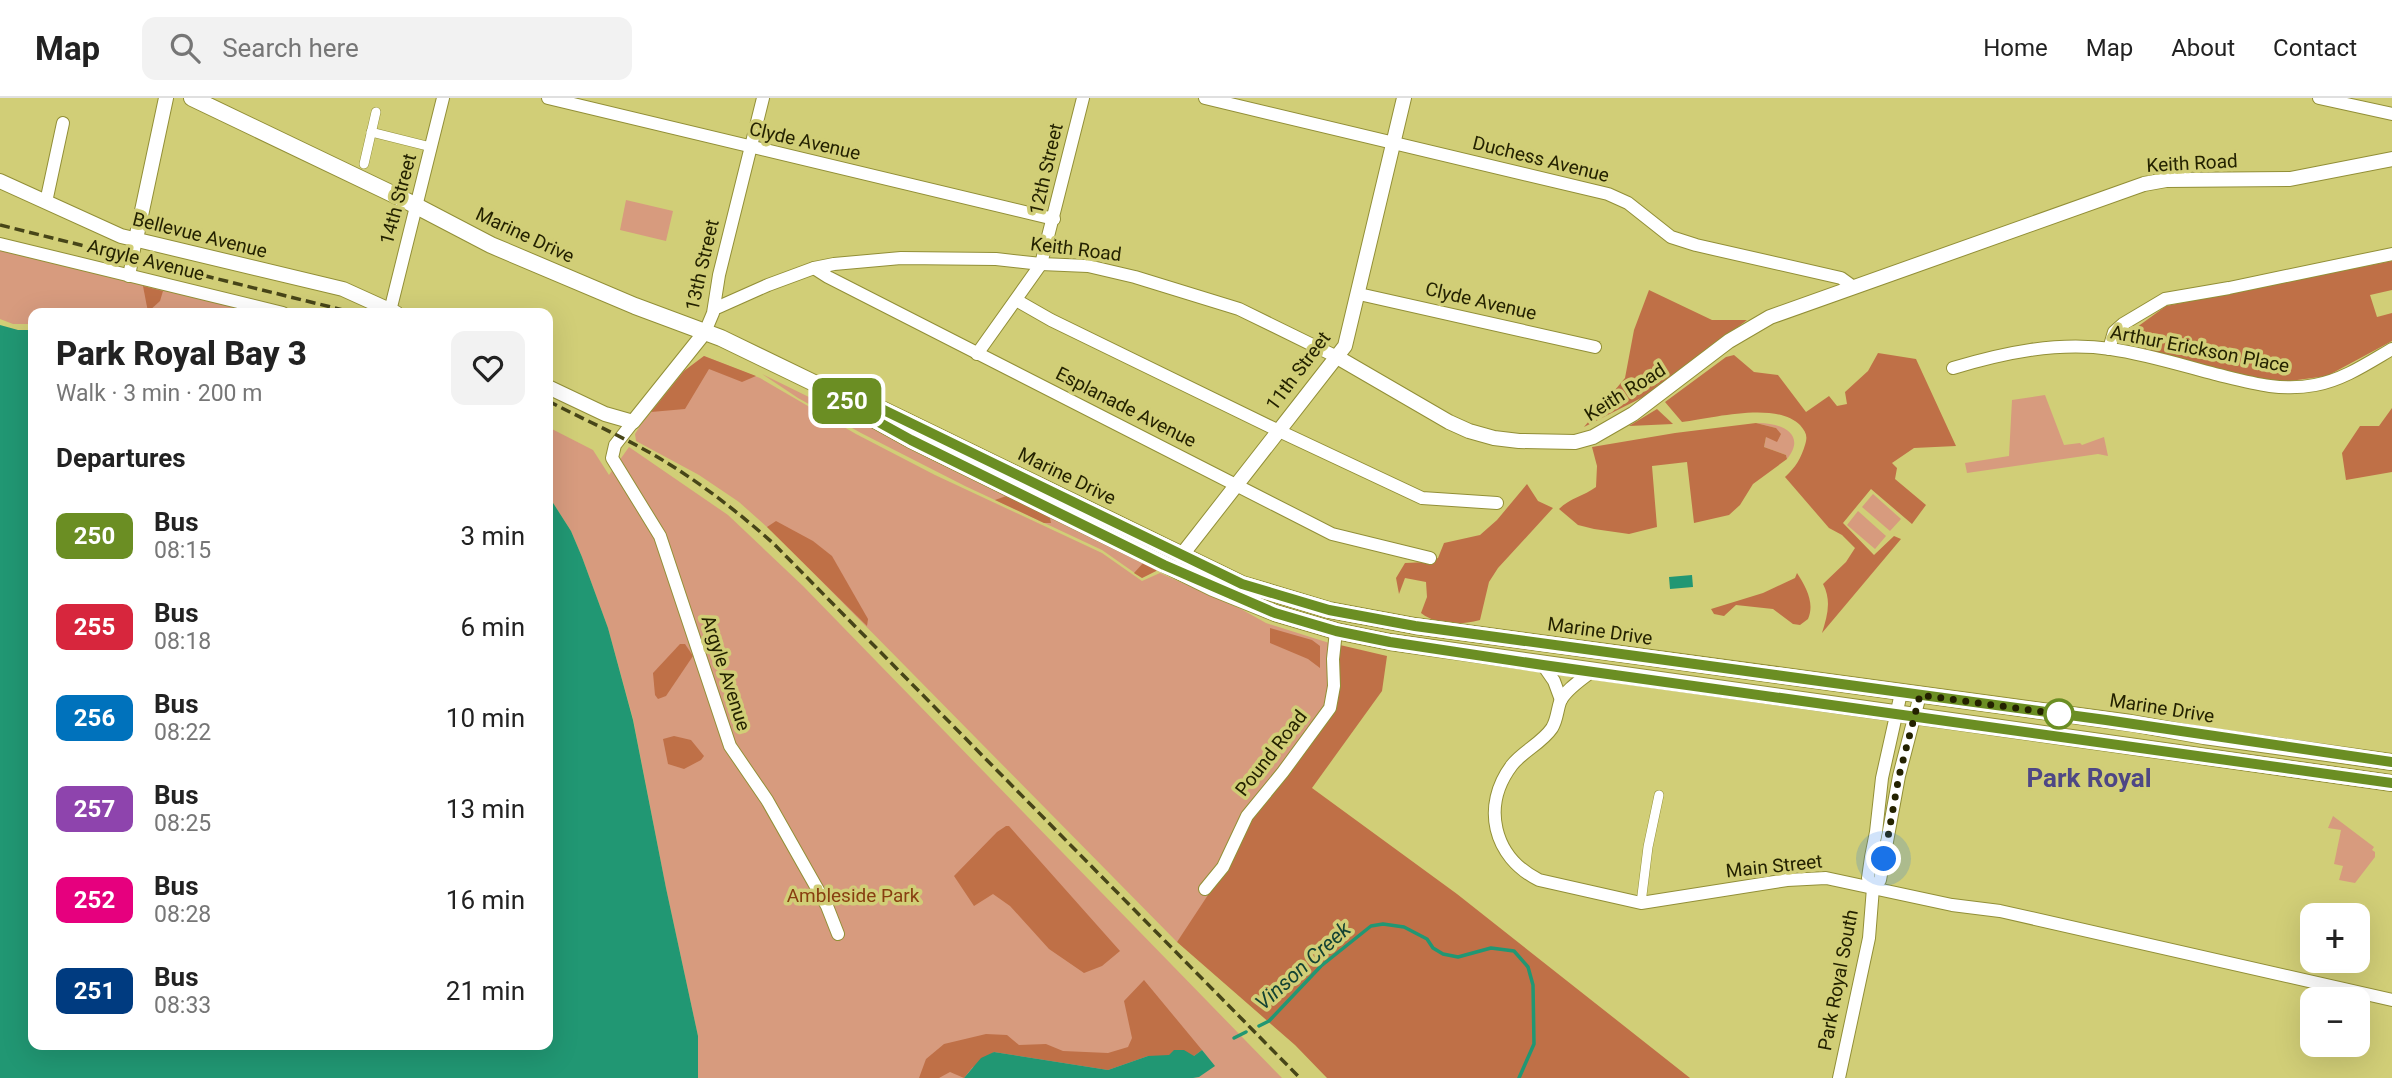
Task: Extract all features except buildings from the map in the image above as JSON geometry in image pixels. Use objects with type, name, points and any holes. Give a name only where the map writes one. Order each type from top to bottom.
[{"type":"main road","name":"Marine Drive","points":[[192,98],[491,245],[684,326],[705,332],[845,398],[861,399],[1181,556],[1265,593],[1353,615],[1450,631],[2392,762]]},
{"type":"main road","name":"Marine Drive","points":[[845,398],[855,409],[911,440],[1164,565],[1275,613],[1336,631],[1390,642],[1591,672],[2392,783]]},
{"type":"main road","points":[[1336,631],[1353,615]]},
{"type":"street","points":[[129,276],[166,98]]},
{"type":"street","name":"14th Street","points":[[391,308],[443,98]]},
{"type":"street","name":"Clyde Avenue","points":[[548,98],[1054,219]]},
{"type":"street","name":"13th Street","points":[[612,454],[615,445],[705,332],[714,309],[719,275],[763,98]]},
{"type":"street","name":"12th Street","points":[[977,354],[1041,264],[1083,98]]},
{"type":"street","name":"Duchess Avenue","points":[[1205,98],[1608,194],[1628,203],[1671,237],[1841,278],[1852,286]]},
{"type":"street","name":"11th Street","points":[[1181,556],[1345,346],[1404,98]]},
{"type":"street","points":[[2319,98],[2392,114]]},
{"type":"street","points":[[363,164],[376,112]]},
{"type":"street","points":[[46,202],[63,123]]},
{"type":"street","points":[[371,132],[431,147]]},
{"type":"street","name":"Keith Road","points":[[714,309],[814,268],[856,261],[901,258],[996,259],[1088,266],[1215,301],[1263,319],[1469,431],[1520,441],[1575,442],[1593,437],[1633,414],[1753,326],[1852,286],[2144,184],[2165,180],[2290,179],[2392,159]]},
{"type":"street","name":"Bellevue Avenue","points":[[0,181],[121,236],[343,289],[380,308]]},
{"type":"street","name":"Argyle Avenue","points":[[0,244],[262,308]]},
{"type":"street","points":[[2109,349],[2114,332],[2165,299],[2392,254]]},
{"type":"street","name":"Esplanade Avenue","points":[[814,268],[1332,534],[1430,558]]},
{"type":"street","name":"Clyde Avenue","points":[[1359,294],[1595,347]]},
{"type":"street","points":[[1016,300],[1051,320],[1422,498],[1497,503]]},
{"type":"street","name":"Arthur Erickson Place","points":[[1953,368],[2019,352],[2049,348],[2109,349],[2164,360],[2250,383],[2285,388],[2317,385],[2337,378],[2392,349]]},
{"type":"street","points":[[553,389],[605,414],[633,422]]},
{"type":"street","name":"Argyle Avenue","points":[[612,454],[614,463],[640,500],[660,536],[730,747],[774,812],[827,906],[838,934]]},
{"type":"street","name":"Pound Road","points":[[1205,889],[1223,867],[1247,816],[1329,708],[1334,687],[1336,631]]},
{"type":"street","points":[[1543,665],[1554,681],[1561,700]]},
{"type":"street","name":"Main Street","points":[[1591,672],[1561,700],[1551,729],[1513,763],[1497,790],[1495,817],[1500,842],[1513,861],[1539,880],[1641,903],[1815,878],[1952,905],[2000,911],[2392,1000]]},
{"type":"street","name":"Park Royal South","points":[[1839,1078],[1868,938],[1873,888],[1868,877],[1882,778],[1901,693]]},
{"type":"street","name":"Park Royal South","points":[[1873,888],[1880,880],[1899,776],[1920,695]]},
{"type":"street","points":[[1641,903],[1648,847],[1659,795]]},
{"type":"green space","points":[[626,200],[673,211],[666,241],[620,230]]},
{"type":"green space","points":[[0,249],[243,308],[28,308],[28,324],[13,324],[0,319]]},
{"type":"green space","points":[[704,356],[760,378],[856,434],[935,475],[1102,553],[1142,581],[1160,573],[1266,623],[1383,660],[1177,942],[777,536],[739,502],[699,475],[636,441],[635,434],[640,426],[684,371]]},
{"type":"green space","points":[[762,374],[1158,568],[1142,578],[1102,550],[965,486],[861,433],[798,398]]},
{"type":"green space","points":[[2045,395],[2064,445],[2082,445],[2104,437],[2108,456],[2098,454],[1967,473],[1965,463],[2009,456],[2012,400]]},
{"type":"green space","points":[[1756,423],[1781,427],[1788,431],[1794,442],[1793,450],[1787,459],[1786,455],[1764,447],[1766,437],[1776,428]]},
{"type":"green space","name":"Ambleside Park","points":[[553,430],[593,450],[609,475],[629,447],[728,515],[803,586],[1282,1078],[698,1078],[698,1036],[633,719],[608,628],[571,531],[553,503]]},
{"type":"green space","points":[[1873,494],[1901,519],[1890,531],[1862,507]]},
{"type":"green space","points":[[1858,511],[1886,536],[1875,549],[1847,525]]},
{"type":"green space","points":[[2333,816],[2374,847],[2372,850],[2375,857],[2355,883],[2339,880],[2343,866],[2334,864],[2341,830],[2328,828]]},
{"type":"shaded area","points":[[2392,261],[2392,290],[2370,295],[2377,317],[2392,313],[2392,341],[2327,376],[2274,383],[2142,351],[2133,330],[2166,306]]},
{"type":"shaded area","points":[[143,286],[163,291],[160,301],[152,308],[147,308]]},
{"type":"shaded area","points":[[1649,290],[1712,320],[1747,320],[1655,391],[1584,427],[1625,378],[1634,330]]},
{"type":"shaded area","points":[[0,325],[28,330],[28,1050],[553,1050],[553,503],[571,531],[582,557],[608,628],[633,720],[698,1036],[698,1078],[0,1078]]},
{"type":"shaded area","points":[[1878,353],[1916,359],[1956,446],[1914,448],[1892,463],[1897,468],[1895,479],[1926,505],[1912,524],[1871,489],[1843,523],[1874,555],[1894,536],[1901,539],[1822,633],[1828,603],[1823,584],[1846,562],[1855,548],[1842,535],[1829,528],[1785,477],[1802,454],[1806,439],[1804,430],[1789,418],[1760,412],[1682,422],[1665,402],[1726,357],[1734,355],[1754,372],[1778,375],[1806,412],[1829,396],[1837,406],[1847,404],[1845,392],[1868,371]]},
{"type":"shaded area","points":[[704,356],[756,376],[742,382],[709,369],[685,409],[651,412],[684,371]]},
{"type":"shaded area","points":[[2392,408],[2392,472],[2346,480],[2342,453],[2360,426],[2379,426]]},
{"type":"shaded area","points":[[1657,409],[1673,424],[1629,426]]},
{"type":"shaded area","points":[[1756,423],[1776,428],[1781,434],[1777,442],[1766,437],[1764,447],[1786,455],[1787,459],[1753,484],[1740,505],[1729,515],[1694,523],[1687,462],[1652,466],[1657,527],[1629,534],[1594,529],[1578,525],[1559,509],[1596,487],[1597,466],[1592,447]]},
{"type":"shaded area","points":[[1527,484],[1538,501],[1553,508],[1498,568],[1489,582],[1480,620],[1449,623],[1421,613],[1427,597],[1426,582],[1405,578],[1399,594],[1396,578],[1405,563],[1427,562],[1438,558],[1444,543],[1480,535],[1497,520]]},
{"type":"shaded area","points":[[1009,495],[1050,518],[1051,523],[1044,523],[995,500]]},
{"type":"shaded area","points":[[776,521],[813,541],[832,556],[868,619],[867,626],[767,527]]},
{"type":"shaded area","points":[[1144,562],[1158,568],[1142,578],[1134,573]]},
{"type":"shaded area","points":[[1797,573],[1810,601],[1808,619],[1800,625],[1793,624],[1773,609],[1736,605],[1724,616],[1714,614],[1711,609],[1763,593],[1795,578]]},
{"type":"shaded area","points":[[1692,575],[1693,587],[1670,589],[1669,577]]},
{"type":"shaded area","points":[[1270,628],[1312,640],[1320,646],[1320,668],[1308,659],[1270,643]]},
{"type":"shaded area","points":[[680,644],[685,644],[693,656],[666,696],[658,699],[655,695],[653,673]]},
{"type":"shaded area","points":[[1340,645],[1387,656],[1382,691],[1312,788],[1457,894],[1690,1078],[1327,1078],[1295,1045],[1177,942],[1231,860],[1250,822],[1335,709],[1340,687],[1337,650]]},
{"type":"shaded area","points":[[674,736],[691,740],[704,756],[701,760],[684,769],[668,764],[663,739]]},
{"type":"shaded area","points":[[1009,826],[1120,951],[1102,966],[1084,973],[1049,949],[1010,906],[993,894],[974,906],[954,876]]},
{"type":"shaded area","points":[[1144,980],[1202,1050],[1194,1056],[1148,1056],[1108,1070],[994,1052],[972,1068],[964,1078],[950,1072],[939,1078],[919,1078],[926,1059],[944,1044],[986,1034],[1007,1035],[1019,1045],[1046,1044],[1063,1051],[1108,1053],[1128,1047],[1132,1038],[1124,1001]]},
{"type":"shaded area","points":[[1174,1050],[1184,1050],[1194,1056],[1202,1050],[1215,1066],[1193,1078],[964,1078],[981,1058],[994,1052],[1108,1070],[1148,1056],[1169,1055]]},
{"type":"waterway","name":"Vinson Creek","points":[[1259,1026],[1269,1021],[1321,966],[1371,926],[1383,924],[1404,927],[1427,939],[1433,948],[1443,954],[1458,957],[1491,948],[1514,951],[1528,967],[1533,985],[1534,1044],[1519,1078]]},
{"type":"waterway","name":"Vinson Creek","points":[[1234,1038],[1246,1032]]},
{"type":"railway","points":[[0,225],[335,308]]},
{"type":"railway","points":[[553,404],[628,441],[686,475],[774,544],[1300,1078]]},
{"type":"bus line","name":"250","points":[[2392,762],[2106,720],[1415,626],[1329,610],[1242,584],[861,399],[845,398],[855,409],[911,440],[1164,565],[1275,613],[1336,631],[1390,642],[1543,665],[2392,783]]},
{"type":"district","name":"Park Royal","points":[[2089,778]]},
{"type":"route","points":[[1884,859],[1899,776],[1920,695],[2059,714]]}]
